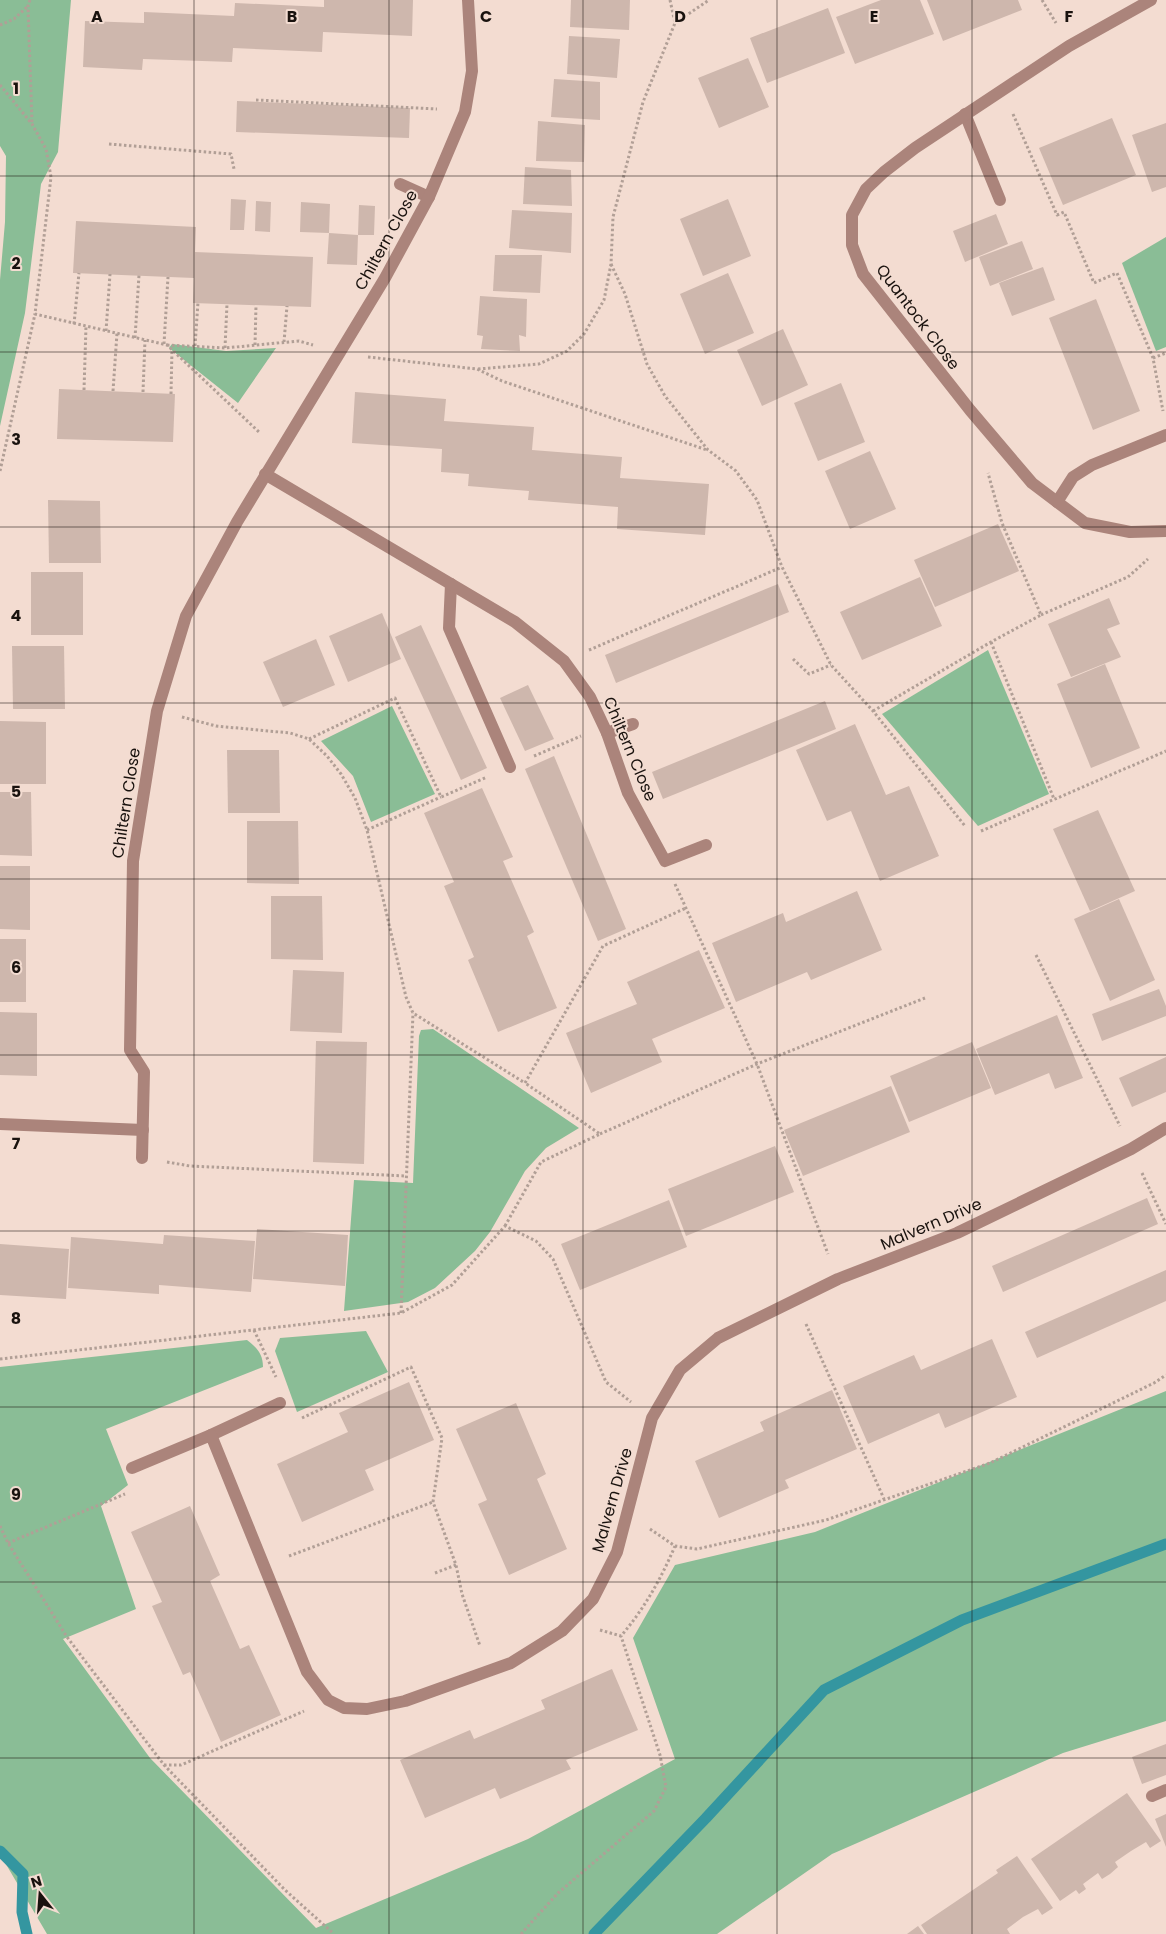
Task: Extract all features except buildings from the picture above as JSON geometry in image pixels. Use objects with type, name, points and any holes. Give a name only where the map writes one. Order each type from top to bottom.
[{"type":"street","name":"Chiltern Close","points":[[142,1158],[144,1072],[130,1050],[133,861],[157,711],[186,616],[265,474],[385,278],[429,197],[465,112],[472,71],[468,0]]},
{"type":"street","name":"Quantock Close","points":[[1151,0],[1069,46],[915,148],[866,189],[852,215],[852,245],[863,274],[970,410],[1032,483],[1085,523],[1130,532],[1166,531]]},
{"type":"street","points":[[965,114],[1000,200]]},
{"type":"street","points":[[400,184],[429,197]]},
{"type":"street","points":[[1057,502],[1072,477],[1092,465],[1166,435]]},
{"type":"street","name":"Chiltern Close","points":[[265,474],[515,622],[564,661],[590,697],[607,733],[628,793],[664,861]]},
{"type":"street","points":[[451,584],[449,628],[510,766]]},
{"type":"street","points":[[607,733],[633,724]]},
{"type":"street","points":[[664,861],[706,845]]},
{"type":"street","points":[[0,1124],[143,1130]]},
{"type":"street","name":"Malvern Drive","points":[[328,1700],[344,1708],[367,1709],[405,1700],[511,1663],[562,1631],[593,1599],[617,1552],[652,1418],[680,1370],[718,1338],[838,1279],[958,1233],[1131,1149],[1166,1128]]},
{"type":"street","points":[[135,1467],[211,1435],[280,1402]]},
{"type":"street","points":[[211,1435],[307,1672],[328,1700]]},
{"type":"street","points":[[1152,1796],[1166,1790]]},
{"type":"path","points":[[30,0],[28,6],[32,124]]},
{"type":"path","points":[[670,0],[675,23]]},
{"type":"path","points":[[35,314],[166,345],[225,348],[299,341],[338,352],[478,369],[539,364],[567,351],[584,334],[604,300],[612,264],[613,217],[643,102],[675,23],[709,0]]},
{"type":"path","points":[[0,25],[14,19],[28,6]]},
{"type":"path","points":[[0,85],[32,124],[46,149],[51,177],[35,314],[0,471]]},
{"type":"path","points":[[256,100],[465,112]]},
{"type":"path","points":[[1019,126],[1057,215],[1064,212],[1094,283],[1118,272],[1153,358],[1164,414]]},
{"type":"path","points":[[109,144],[231,154],[234,169]]},
{"type":"path","points":[[612,264],[626,294],[647,364],[666,396],[708,450],[736,471],[757,500],[782,568],[831,665],[965,826]]},
{"type":"path","points":[[74,324],[79,273]]},
{"type":"path","points":[[106,331],[110,274]]},
{"type":"path","points":[[135,338],[139,275]]},
{"type":"path","points":[[166,345],[168,277]]},
{"type":"path","points":[[195,346],[198,302]]},
{"type":"path","points":[[225,348],[227,304]]},
{"type":"path","points":[[255,345],[256,305]]},
{"type":"path","points":[[284,342],[287,306]]},
{"type":"path","points":[[84,390],[86,326]]},
{"type":"path","points":[[113,391],[117,333]]},
{"type":"path","points":[[143,392],[145,340]]},
{"type":"path","points":[[166,345],[280,452]]},
{"type":"path","points":[[171,394],[172,350]]},
{"type":"path","points":[[1153,358],[1166,353]]},
{"type":"path","points":[[478,369],[502,381],[708,450]]},
{"type":"path","points":[[986,467],[1002,523],[1041,616]]},
{"type":"path","points":[[872,712],[991,642],[1041,616],[1128,577],[1153,554]]},
{"type":"path","points":[[564,661],[782,568]]},
{"type":"path","points":[[991,642],[1054,799]]},
{"type":"path","points":[[793,659],[809,674],[831,665]]},
{"type":"path","points":[[309,739],[395,698],[441,797]]},
{"type":"path","points":[[157,711],[216,726],[290,733],[309,739],[341,774],[355,798],[367,830],[406,997],[413,1012],[401,1313]]},
{"type":"path","points":[[367,830],[580,736],[607,733]]},
{"type":"path","points":[[981,831],[1166,751]]},
{"type":"path","points":[[664,861],[757,1064],[838,1279]]},
{"type":"path","points":[[525,1083],[603,946],[686,908]]},
{"type":"path","points":[[1036,955],[1166,1224]]},
{"type":"path","points":[[0,1359],[401,1313],[452,1285],[505,1226],[540,1162],[757,1064],[925,998]]},
{"type":"path","points":[[413,1012],[525,1083],[600,1134]]},
{"type":"path","points":[[142,1158],[190,1166],[406,1176]]},
{"type":"path","points":[[505,1226],[536,1241],[553,1259],[606,1382],[652,1418]]},
{"type":"path","points":[[795,1301],[884,1499]]},
{"type":"path","points":[[254,1330],[282,1391],[280,1402]]},
{"type":"path","points":[[298,1420],[411,1367],[442,1438],[434,1502],[456,1565],[462,1594],[489,1670]]},
{"type":"path","points":[[627,1513],[675,1546],[697,1549],[826,1520],[990,1463],[1154,1383],[1166,1375]]},
{"type":"path","points":[[8,1543],[139,1487],[135,1467]]},
{"type":"path","points":[[264,1565],[434,1502]]},
{"type":"path","points":[[0,1526],[8,1543],[67,1637],[164,1765],[285,1890],[334,1934]]},
{"type":"path","points":[[621,1636],[639,1615],[664,1572],[675,1546]]},
{"type":"path","points":[[435,1573],[456,1565]]},
{"type":"path","points":[[562,1631],[601,1630],[621,1636]]},
{"type":"path","points":[[521,1934],[558,1893],[654,1811],[666,1786],[660,1755],[621,1636]]},
{"type":"path","points":[[164,1765],[180,1764],[211,1752],[328,1700]]},
{"type":"green space","points":[[0,0],[71,0],[58,152],[41,184],[25,313],[0,426],[0,280],[5,222],[6,156],[0,146]]},
{"type":"green space","points":[[1166,237],[1166,347],[1156,351],[1122,263]]},
{"type":"green space","points":[[172,344],[226,351],[276,348],[238,403],[169,348]]},
{"type":"green space","points":[[988,650],[1049,794],[978,826],[882,714]]},
{"type":"green space","points":[[392,706],[435,794],[371,822],[353,776],[321,741]]},
{"type":"green space","points":[[433,1029],[579,1128],[546,1148],[525,1171],[490,1232],[475,1251],[435,1288],[408,1302],[344,1311],[354,1180],[413,1183],[419,1036],[421,1030]]},
{"type":"green space","points":[[366,1331],[388,1372],[297,1412],[275,1351],[280,1338]]},
{"type":"green space","points":[[247,1340],[259,1352],[263,1367],[106,1429],[128,1485],[101,1506],[136,1609],[63,1639],[150,1758],[316,1928],[528,1839],[675,1759],[633,1638],[675,1565],[815,1532],[1166,1391],[1166,1721],[1063,1753],[832,1854],[717,1934],[47,1934],[0,1854],[0,1367]]},
{"type":"waterway","points":[[594,1934],[706,1818],[824,1690],[962,1620],[1166,1544]]},
{"type":"waterway","points":[[0,1851],[23,1874],[22,1912],[27,1934]]}]
